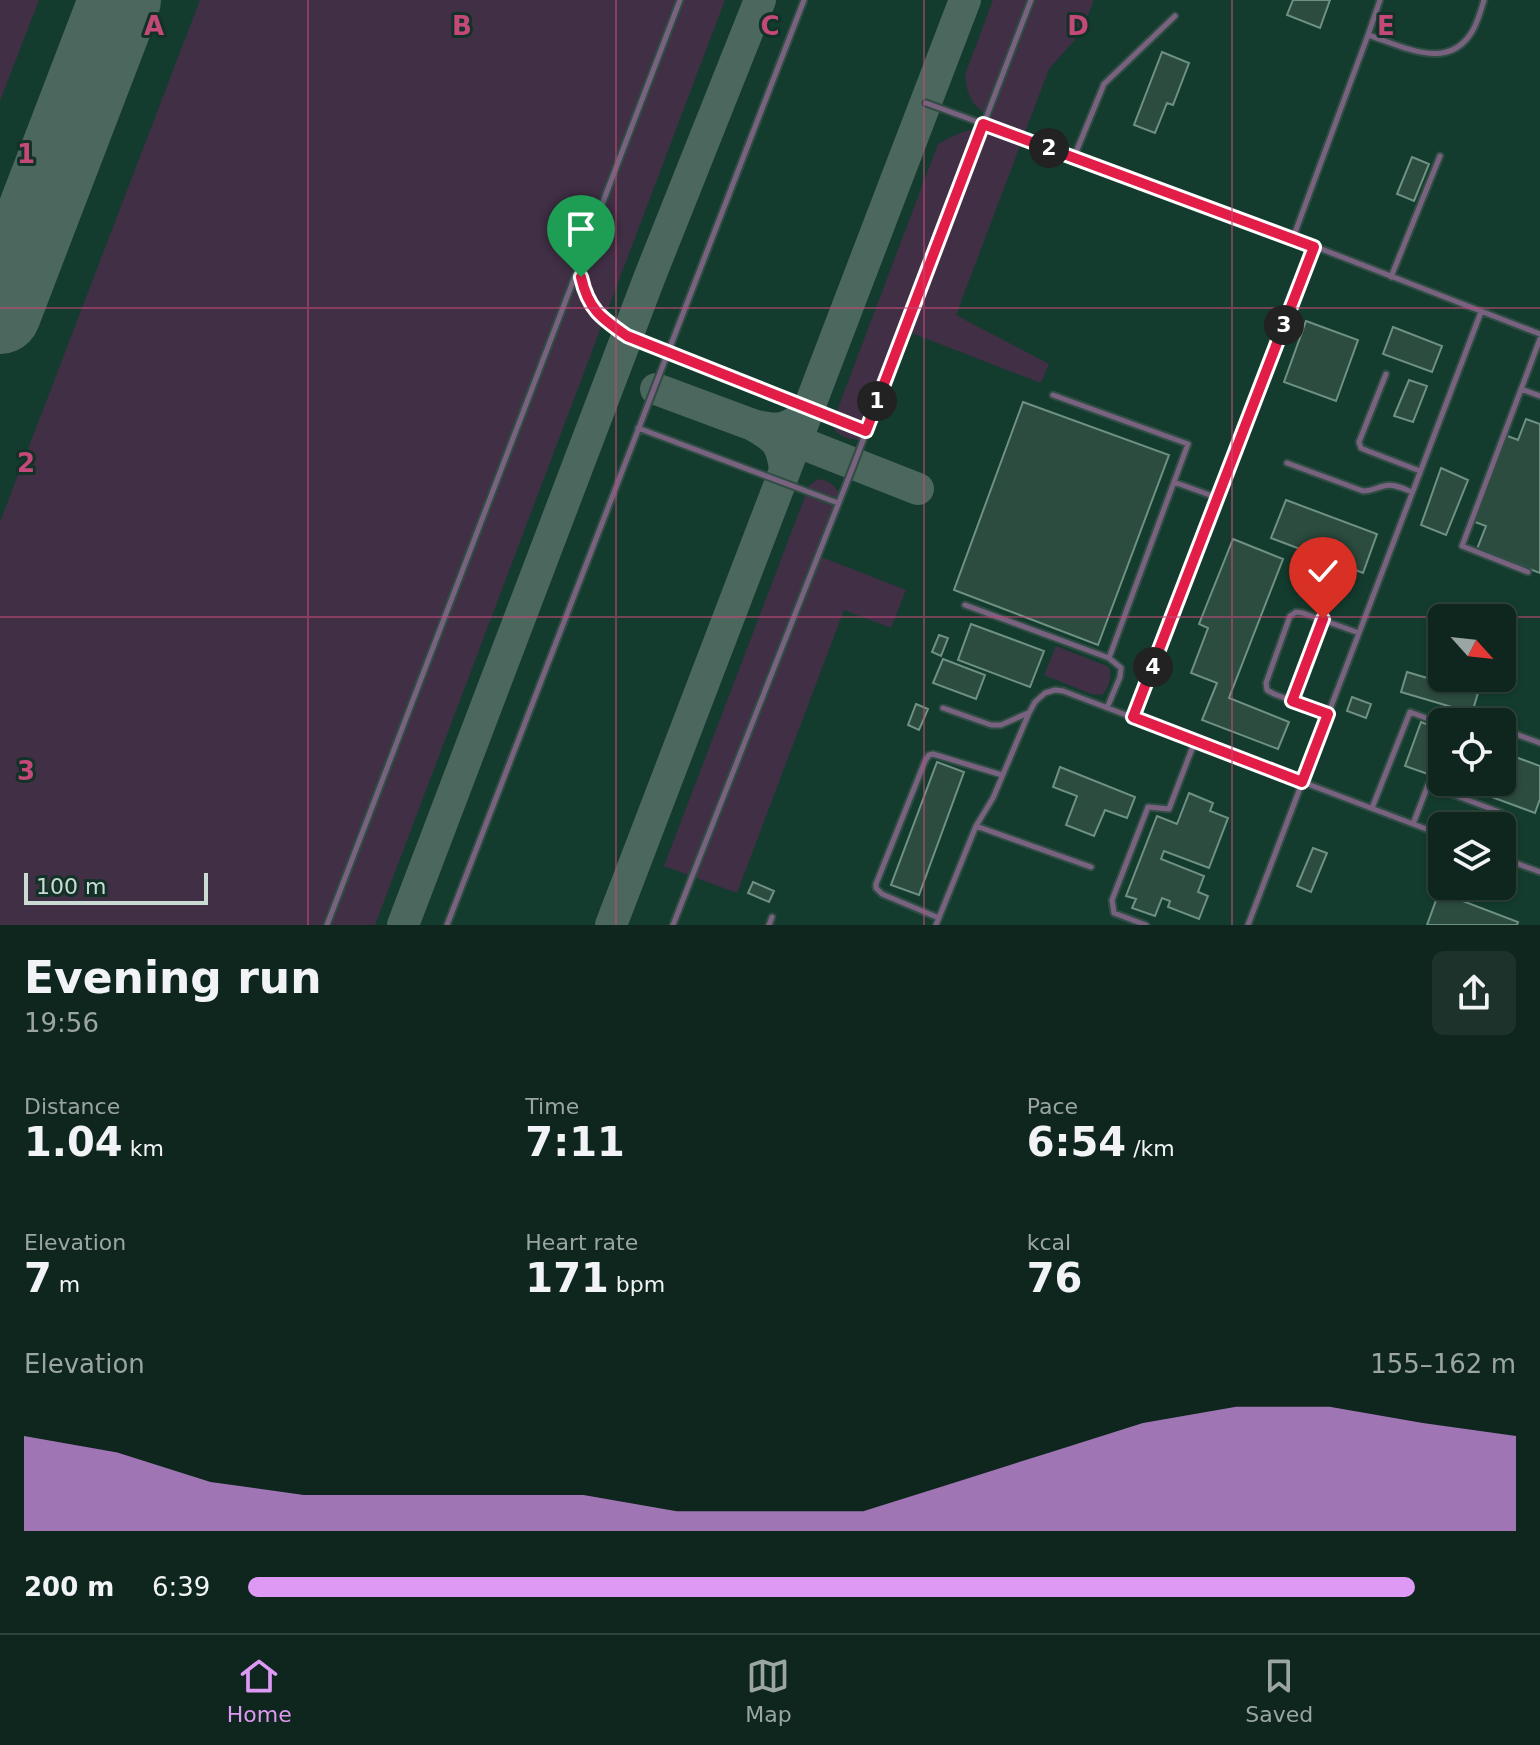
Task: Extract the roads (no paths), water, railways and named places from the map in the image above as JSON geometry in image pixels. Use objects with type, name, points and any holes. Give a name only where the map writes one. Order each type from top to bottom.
[{"type":"lane","points":[[327,925],[680,0]]},
{"type":"lane","points":[[447,925],[804,0]]},
{"type":"lane","points":[[673,925],[1031,0]]},
{"type":"lane","points":[[1293,238],[1380,0]]},
{"type":"lane","points":[[1368,35],[1426,54],[1442,54],[1455,50],[1466,40],[1484,0]]},
{"type":"lane","points":[[1074,157],[1104,84],[1175,16]]},
{"type":"lane","points":[[926,103],[1293,238],[1540,337],[1462,546],[1528,572]]},
{"type":"lane","points":[[1391,277],[1440,156]]},
{"type":"lane","points":[[1133,717],[1314,247]]},
{"type":"lane","points":[[585,250],[581,277],[585,295],[593,309],[627,336],[866,431]]},
{"type":"lane","points":[[1248,925],[1481,312]]},
{"type":"lane","points":[[1386,374],[1359,442],[1361,448],[1420,471]]},
{"type":"lane","points":[[1521,389],[1540,396]]},
{"type":"lane","points":[[1053,395],[1188,444],[1109,658]]},
{"type":"lane","points":[[638,428],[838,503]]},
{"type":"lane","points":[[1287,463],[1363,491],[1393,485],[1412,492]]},
{"type":"lane","points":[[1174,482],[1218,498]]},
{"type":"lane","points":[[965,605],[1109,658],[1121,668],[1107,708]]},
{"type":"lane","points":[[1328,714],[1267,690],[1266,683],[1290,616],[1296,612],[1303,613],[1359,633]]},
{"type":"lane","points":[[1292,701],[1323,619]]},
{"type":"lane","points":[[1002,775],[929,755],[876,888],[937,922],[976,826],[993,798],[1029,713],[1045,693],[1055,690],[1428,830]]},
{"type":"lane","points":[[943,708],[991,725],[1001,725],[1029,713]]},
{"type":"lane","points":[[1372,808],[1410,712],[1428,719]]},
{"type":"lane","points":[[1516,734],[1540,743]]},
{"type":"lane","points":[[1146,925],[1114,913],[1112,900],[1148,807],[1169,809],[1195,741]]},
{"type":"lane","points":[[1413,824],[1428,785],[1499,812]]},
{"type":"lane","points":[[976,826],[1091,867]]},
{"type":"lane","points":[[1516,863],[1540,872]]},
{"type":"lane","points":[[769,925],[772,917]]}]
